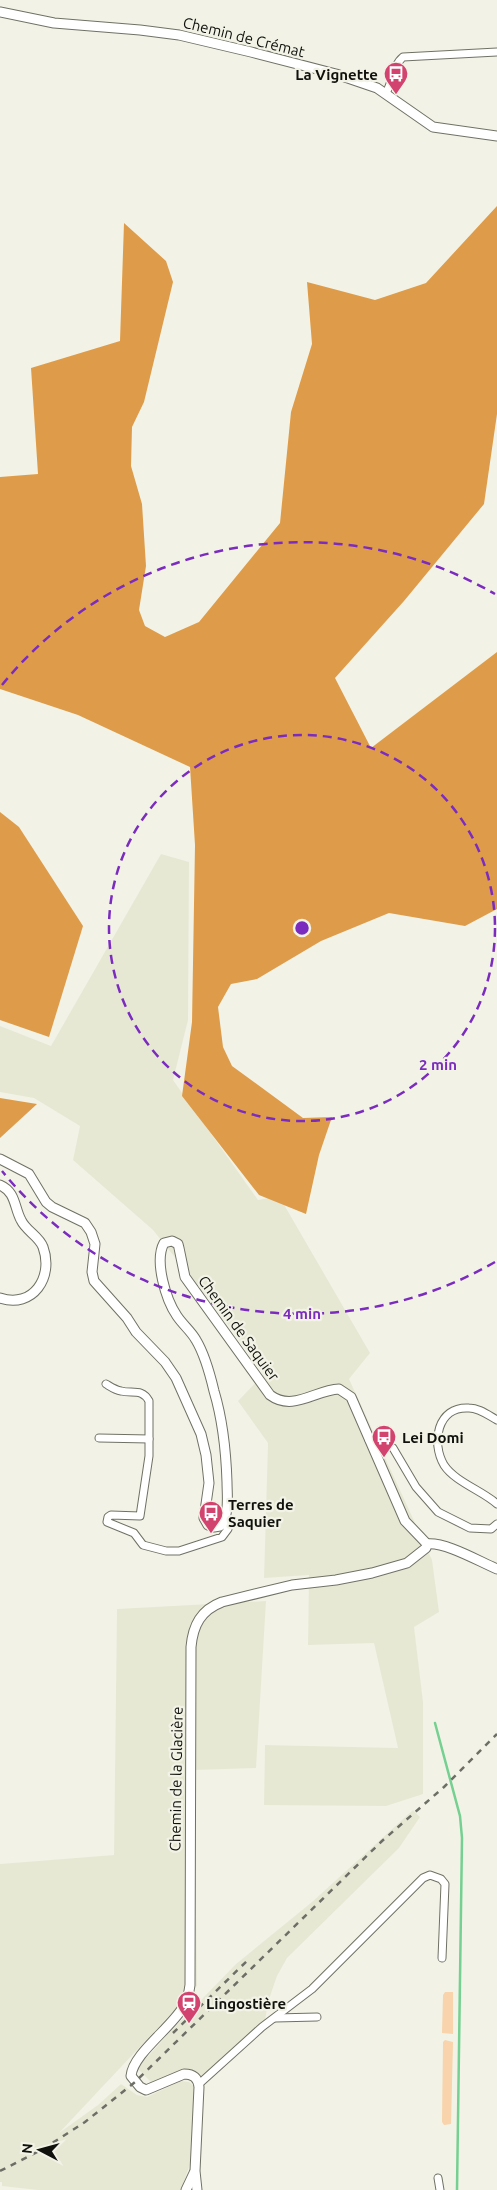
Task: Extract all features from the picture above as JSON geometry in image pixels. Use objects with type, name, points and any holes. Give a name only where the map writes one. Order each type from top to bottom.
[{"type":"street","name":"Chemin de Crémat","points":[[0,12],[54,23],[179,35],[344,76],[386,93],[414,116],[433,127],[497,136]]},
{"type":"street","points":[[386,93],[393,80],[395,66],[404,57],[497,52]]},
{"type":"street","points":[[0,1159],[29,1174],[46,1202],[52,1207],[85,1223],[91,1232],[95,1244],[92,1272],[94,1281],[127,1318],[136,1332],[165,1362],[176,1378],[201,1434],[206,1455],[209,1483],[204,1518],[208,1526],[214,1528],[220,1526],[223,1522],[228,1530],[222,1537],[179,1551],[166,1551],[143,1545],[134,1533],[107,1522],[108,1517],[111,1515],[140,1516],[147,1478],[149,1439],[148,1401],[146,1397],[139,1392],[122,1392],[106,1384]]},
{"type":"street","points":[[0,1185],[12,1194],[21,1220],[41,1242],[44,1249],[46,1269],[41,1287],[35,1294],[21,1300],[0,1298]]},
{"type":"street","name":"Chemin de Saquier","points":[[223,1522],[228,1501],[223,1427],[202,1352],[190,1331],[174,1312],[162,1275],[159,1258],[164,1244],[172,1241],[178,1244],[185,1277],[270,1395],[276,1399],[292,1402],[335,1389],[343,1390],[354,1404],[405,1521],[423,1544]]},
{"type":"street","points":[[497,1420],[476,1409],[456,1409],[448,1413],[440,1424],[437,1437],[438,1451],[445,1467],[470,1487],[497,1504]]},
{"type":"street","points":[[99,1438],[149,1439]]},
{"type":"street","points":[[369,1440],[379,1440],[393,1448],[416,1487],[438,1512],[470,1528],[491,1529],[497,1524]]},
{"type":"street","points":[[423,1544],[439,1544],[450,1547],[497,1569]]},
{"type":"street","name":"Chemin de la Glacière","points":[[199,2084],[195,2077],[184,2074],[146,2090],[140,2087],[131,2076],[132,2070],[140,2058],[184,2005],[190,1986],[191,1647],[195,1627],[204,1612],[222,1602],[292,1585],[364,1575],[407,1562],[423,1544]]},
{"type":"street","points":[[197,2190],[195,2171],[199,2084],[262,2027],[312,1989],[423,1878],[430,1875],[436,1876],[445,1884],[442,1958]]},
{"type":"street","points":[[274,2018],[317,2017]]},
{"type":"street","points":[[186,2190],[195,2171]]},
{"type":"street","points":[[438,2178],[440,2190]]},
{"type":"shaded area","points":[[497,206],[497,414],[484,504],[404,601],[335,678],[371,748],[497,652],[497,909],[465,926],[389,913],[321,941],[257,979],[231,984],[218,1007],[223,1047],[232,1066],[303,1118],[332,1117],[319,1155],[306,1214],[259,1195],[182,1096],[192,1022],[195,845],[190,767],[78,715],[0,689],[0,477],[38,474],[31,368],[120,341],[124,223],[166,261],[173,282],[144,402],[132,427],[131,466],[142,504],[146,566],[139,610],[145,626],[165,637],[199,622],[280,523],[291,412],[312,344],[307,282],[375,300],[426,283]]},
{"type":"shaded area","points":[[0,812],[19,827],[83,926],[49,1037],[0,1020]]},
{"type":"shaded area","points":[[161,854],[189,862],[188,1020],[173,1080],[258,1200],[279,1196],[370,1353],[349,1379],[432,1560],[439,1612],[414,1627],[423,1702],[423,1794],[386,1806],[264,1805],[265,1745],[398,1748],[374,1643],[308,1645],[309,1575],[264,1578],[268,1443],[238,1401],[264,1374],[218,1311],[153,1230],[73,1160],[80,1126],[34,1098],[0,1092],[0,1026],[51,1046]]},
{"type":"shaded area","points":[[0,1098],[37,1104],[0,1138]]},
{"type":"shaded area","points":[[266,1601],[256,1768],[194,1770],[197,1986],[59,2133],[98,2105],[121,2084],[137,2095],[147,2097],[181,2081],[189,2082],[194,2086],[190,2164],[182,2187],[180,2190],[38,2190],[2,2186],[2,2182],[0,2182],[0,1864],[114,1855],[117,1609]]},
{"type":"shaded area","name":"Lingostière","points":[[413,1810],[420,1817],[399,1848],[287,1958],[277,1976],[268,2002],[265,2021],[203,2078],[195,2071],[187,2069],[152,2083],[138,2069],[171,2031],[236,1964],[312,1902]]},
{"type":"shaded area","points":[[445,1992],[453,1992],[453,2034],[442,2033],[443,1995]]},
{"type":"shaded area","points":[[445,2040],[453,2042],[451,2124],[444,2125],[442,2122],[443,2042]]},
{"type":"waterway","points":[[435,1723],[460,1816],[462,1838],[457,2190]]},
{"type":"railway","points":[[0,2171],[43,2149],[85,2122],[135,2082],[382,1841],[444,1787],[497,1734]]},
{"type":"railway","points":[[173,2033],[250,1958]]},
{"type":"place","name":"La Vignette","points":[[396,95]]},
{"type":"place","name":"Lei Domi","points":[[384,1458]]},
{"type":"place","name":"Terres de Saquier","points":[[211,1534]]},
{"type":"place","name":"Lingostière","points":[[189,2024]]}]
